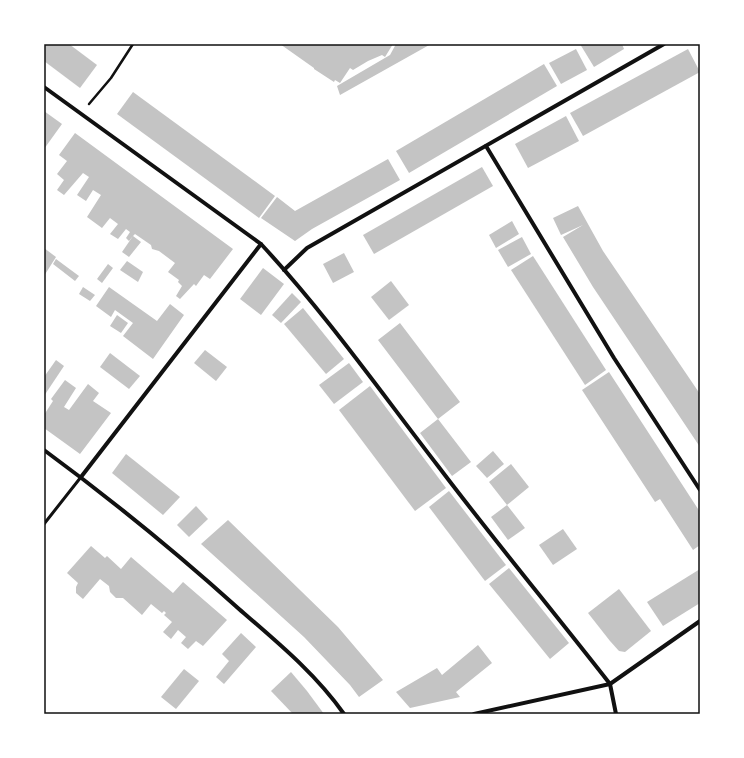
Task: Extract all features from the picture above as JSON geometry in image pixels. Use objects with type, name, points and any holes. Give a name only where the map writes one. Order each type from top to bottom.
[{"type":"street","points":[[284,270],[307,248],[664,44]]},
{"type":"street","points":[[44,87],[260,244],[284,270],[358,362],[486,530],[610,684],[616,714]]},
{"type":"street","points":[[486,146],[614,358],[700,490]]},
{"type":"street","points":[[81,477],[260,244]]},
{"type":"street","points":[[44,450],[81,477],[183,559],[309,671],[331,696],[344,714]]},
{"type":"street","points":[[474,714],[610,684],[700,621]]},
{"type":"lane","points":[[44,524],[81,477]]},
{"type":"path","points":[[81,114],[112,78],[132,44]]},
{"type":"building","points":[[44,44],[69,44],[97,65],[80,88],[44,61]]},
{"type":"building","points":[[280,44],[393,44],[385,57],[382,55],[353,70],[350,68],[340,83],[335,80],[334,82],[314,69]]},
{"type":"building","points":[[396,44],[431,44],[340,95],[337,86],[390,55]]},
{"type":"building","points":[[580,44],[622,44],[624,49],[594,67]]},
{"type":"building","points":[[576,49],[587,70],[561,84],[549,63]]},
{"type":"building","points":[[688,49],[700,72],[583,136],[570,113]]},
{"type":"building","points":[[544,64],[557,86],[409,173],[396,151]]},
{"type":"building","points":[[133,92],[275,196],[259,218],[117,114]]},
{"type":"building","points":[[44,111],[62,124],[44,149]]},
{"type":"building","points":[[566,116],[579,141],[528,168],[515,144]]},
{"type":"building","points":[[75,133],[233,249],[210,279],[204,275],[196,286],[194,284],[180,299],[176,296],[182,286],[178,282],[179,280],[168,272],[175,263],[159,251],[152,249],[151,245],[135,234],[129,241],[126,238],[130,232],[126,229],[118,239],[110,234],[118,224],[110,218],[102,228],[87,217],[101,195],[93,190],[86,201],[77,195],[89,177],[83,173],[64,195],[57,190],[64,180],[57,174],[67,161],[59,155]]},
{"type":"building","points":[[388,159],[400,180],[312,229],[295,241],[261,218],[277,197],[295,211]]},
{"type":"building","points":[[482,167],[493,186],[374,254],[363,235]]},
{"type":"building","points":[[578,206],[603,251],[700,394],[700,447],[593,287],[563,237],[583,225],[561,235],[553,218]]},
{"type":"building","points":[[512,221],[519,234],[496,248],[489,235]]},
{"type":"building","points":[[133,236],[141,242],[129,257],[122,252]]},
{"type":"building","points":[[522,237],[531,254],[508,267],[498,250]]},
{"type":"building","points":[[44,248],[56,257],[44,276]]},
{"type":"building","points":[[344,253],[354,272],[333,283],[323,264]]},
{"type":"building","points":[[533,256],[606,370],[585,385],[511,270]]},
{"type":"building","points":[[56,259],[79,276],[75,281],[53,264]]},
{"type":"building","points":[[127,261],[143,272],[138,282],[120,270]]},
{"type":"building","points":[[108,264],[113,268],[102,283],[97,279]]},
{"type":"building","points":[[263,268],[284,284],[261,315],[240,299]]},
{"type":"building","points":[[391,281],[409,305],[389,320],[371,297]]},
{"type":"building","points":[[83,287],[95,295],[90,301],[79,294]]},
{"type":"building","points":[[109,287],[157,321],[170,304],[184,315],[153,359],[123,336],[133,323],[115,310],[111,317],[96,306]]},
{"type":"building","points":[[292,293],[301,302],[281,323],[272,315]]},
{"type":"building","points":[[303,308],[344,359],[326,374],[284,324]]},
{"type":"building","points":[[117,315],[128,323],[121,333],[110,326]]},
{"type":"building","points":[[400,323],[460,402],[438,419],[378,340]]},
{"type":"building","points":[[205,350],[227,367],[216,381],[194,363]]},
{"type":"building","points":[[110,353],[140,376],[129,389],[100,367]]},
{"type":"building","points":[[56,360],[64,366],[44,396],[44,377]]},
{"type":"building","points":[[349,363],[363,382],[334,404],[319,385]]},
{"type":"building","points":[[609,372],[700,512],[700,545],[693,550],[660,499],[655,502],[582,390]]},
{"type":"building","points":[[65,380],[76,388],[64,407],[69,410],[88,384],[99,393],[93,401],[111,413],[80,454],[44,428],[44,415],[53,401],[51,399]]},
{"type":"building","points":[[370,386],[446,488],[415,511],[339,410]]},
{"type":"building","points":[[438,419],[471,462],[452,476],[420,433]]},
{"type":"building","points":[[493,451],[504,464],[487,478],[476,466]]},
{"type":"building","points":[[126,454],[180,497],[163,515],[112,473]]},
{"type":"building","points":[[511,464],[529,487],[507,505],[489,482]]},
{"type":"building","points":[[449,491],[506,565],[485,581],[429,507]]},
{"type":"building","points":[[507,505],[525,528],[508,540],[491,517]]},
{"type":"building","points":[[196,506],[208,519],[189,537],[177,525]]},
{"type":"building","points":[[228,520],[338,627],[383,680],[359,697],[350,685],[304,637],[201,544]]},
{"type":"building","points":[[563,529],[577,549],[553,565],[539,545]]},
{"type":"building","points":[[91,546],[105,558],[107,556],[121,569],[131,557],[173,593],[183,582],[227,620],[203,646],[196,641],[188,649],[181,643],[186,637],[178,630],[171,639],[163,632],[172,622],[164,615],[166,613],[164,611],[162,613],[151,604],[142,615],[123,598],[116,598],[110,592],[109,586],[100,579],[83,599],[76,593],[78,583],[67,573]]},
{"type":"building","points":[[509,568],[569,643],[550,659],[489,584]]},
{"type":"building","points":[[700,569],[700,603],[663,626],[647,602]]},
{"type":"building","points":[[619,589],[651,631],[625,652],[619,651],[588,613]]},
{"type":"building","points":[[241,633],[256,647],[224,684],[216,677],[229,661],[222,654]]},
{"type":"building","points":[[478,645],[492,663],[456,692],[460,697],[410,708],[396,692],[437,668],[442,675]]},
{"type":"building","points":[[184,669],[199,681],[176,709],[161,697]]},
{"type":"building","points":[[291,672],[324,714],[293,714],[271,691]]}]
